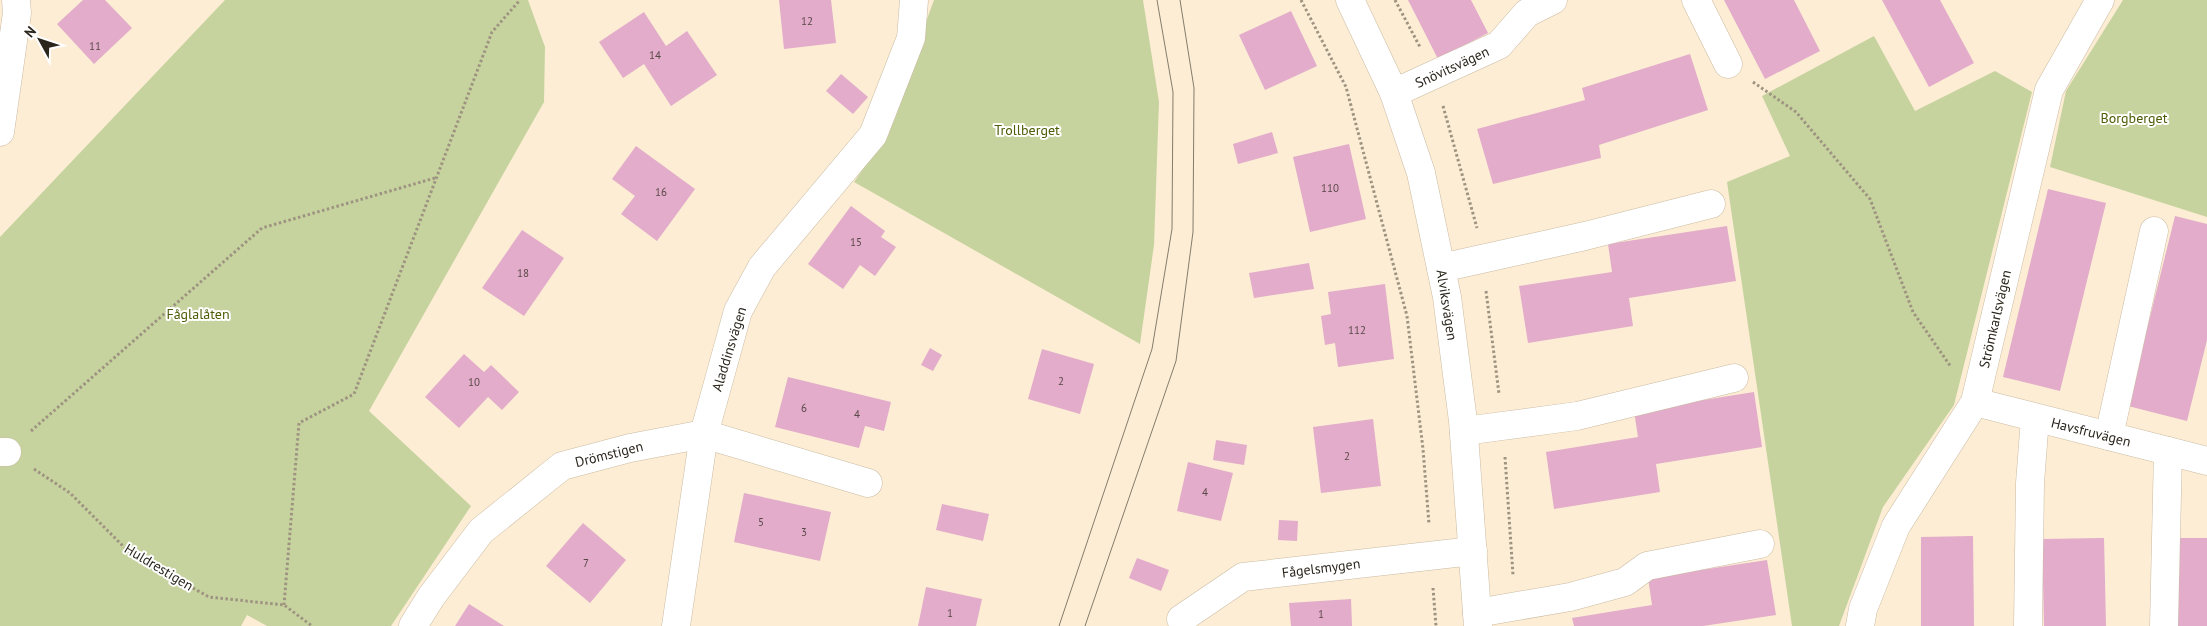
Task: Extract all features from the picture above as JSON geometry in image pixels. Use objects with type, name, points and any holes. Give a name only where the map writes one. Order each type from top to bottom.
[{"type":"street","points":[[0,132],[17,12],[16,0]]},
{"type":"street","name":"Aladdinsvägen","points":[[676,626],[704,434],[738,311],[762,267],[873,134],[911,38],[914,0]]},
{"type":"street","name":"Alviksvägen","points":[[1350,0],[1394,93],[1421,172],[1447,297],[1464,431],[1478,619]]},
{"type":"street","name":"Snövitsvägen","points":[[1394,93],[1499,46],[1526,13],[1553,0]]},
{"type":"street","points":[[1696,0],[1728,64]]},
{"type":"street","name":"Strömkarlsvägen","points":[[1860,626],[1863,609],[1896,526],[1975,402],[2050,90],[2100,0]]},
{"type":"street","points":[[1441,268],[1585,236],[1711,204]]},
{"type":"street","points":[[2109,436],[2154,231]]},
{"type":"street","points":[[1464,431],[1577,416],[1734,378]]},
{"type":"street","name":"Havsfruvägen","points":[[1975,402],[2207,461]]},
{"type":"street","points":[[2028,626],[2030,483],[2035,418]]},
{"type":"street","name":"Drömstigen","points":[[413,626],[431,597],[481,531],[562,466],[630,448],[704,434],[868,482]]},
{"type":"street","points":[[2164,626],[2168,451]]},
{"type":"street","points":[[1478,619],[1625,582],[1647,566],[1760,544]]},
{"type":"street","name":"Fågelsmygen","points":[[1181,619],[1243,577],[1473,551]]},
{"type":"path","points":[[312,626],[284,605],[299,423],[354,394],[492,32],[520,0]]},
{"type":"path","points":[[1302,0],[1346,87],[1407,316],[1423,449],[1436,626]]},
{"type":"path","points":[[1728,64],[1796,112],[1870,198],[1913,312],[1975,402]]},
{"type":"path","points":[[3,452],[262,228],[435,178]]},
{"type":"path","name":"Huldrestigen","points":[[3,452],[70,493],[129,552],[209,597],[284,605]]},
{"type":"green space","name":"Fåglalåten","points":[[225,0],[528,0],[545,47],[544,102],[369,411],[471,506],[391,626],[267,626],[247,615],[241,626],[0,626],[0,237]]},
{"type":"green space","name":"Trollberget","points":[[934,0],[1143,0],[1159,102],[1154,245],[1140,344],[854,182],[883,140]]},
{"type":"green space","name":"Borgberget","points":[[2123,0],[2207,0],[2207,217],[2050,167],[2066,91]]},
{"type":"green space","points":[[1874,36],[1915,111],[1995,71],[2032,92],[1954,405],[1883,507],[1839,626],[1792,626],[1727,182],[1790,156],[1762,96]]},
{"type":"building","points":[[83,0],[105,0],[132,28],[94,64],[57,24]]},
{"type":"building","points":[[779,0],[831,0],[836,43],[784,49]]},
{"type":"building","points":[[1408,0],[1471,0],[1488,33],[1438,59]]},
{"type":"building","points":[[1724,0],[1794,0],[1820,51],[1765,79]]},
{"type":"building","points":[[1882,0],[1940,0],[1974,63],[1929,87]]},
{"type":"building","points":[[1291,11],[1317,66],[1265,90],[1239,35]]},
{"type":"building","points":[[644,12],[666,46],[687,31],[717,75],[671,106],[644,64],[623,78],[599,42]]},
{"type":"building","points":[[1690,54],[1708,110],[1599,145],[1601,158],[1493,184],[1477,129],[1585,100],[1582,88]]},
{"type":"building","points":[[841,74],[868,97],[853,114],[826,91]]},
{"type":"building","points":[[1272,132],[1278,153],[1238,164],[1233,144]]},
{"type":"building","points":[[1349,144],[1366,219],[1310,232],[1293,157]]},
{"type":"building","points":[[636,146],[695,189],[657,241],[621,214],[635,196],[612,179]]},
{"type":"building","points":[[2048,189],[2106,203],[2060,391],[2003,377]]},
{"type":"building","points":[[851,206],[885,231],[881,237],[896,247],[875,276],[860,265],[843,289],[808,264]]},
{"type":"building","points":[[2175,216],[2207,224],[2207,340],[2187,421],[2128,406]]},
{"type":"building","points":[[1727,226],[1736,281],[1629,298],[1633,326],[1528,343],[1519,286],[1612,272],[1608,244]]},
{"type":"building","points":[[522,230],[564,258],[524,316],[482,288]]},
{"type":"building","points":[[1309,263],[1314,289],[1254,298],[1249,273]]},
{"type":"building","points":[[1385,284],[1394,359],[1338,367],[1335,343],[1325,345],[1321,316],[1331,314],[1328,292]]},
{"type":"building","points":[[930,348],[942,355],[933,371],[921,365]]},
{"type":"building","points":[[1042,349],[1094,364],[1080,414],[1028,399]]},
{"type":"building","points":[[464,354],[484,372],[491,365],[519,392],[502,410],[488,397],[459,428],[425,397]]},
{"type":"building","points":[[788,377],[891,402],[884,431],[865,426],[859,448],[775,427]]},
{"type":"building","points":[[1754,392],[1762,447],[1656,464],[1660,492],[1554,509],[1546,452],[1638,437],[1634,411]]},
{"type":"building","points":[[1373,419],[1381,486],[1321,493],[1313,427]]},
{"type":"building","points":[[1216,440],[1247,445],[1244,465],[1213,460]]},
{"type":"building","points":[[1188,462],[1233,473],[1221,521],[1177,511]]},
{"type":"building","points":[[744,493],[831,512],[820,561],[734,542]]},
{"type":"building","points":[[942,504],[989,514],[983,541],[936,530]]},
{"type":"building","points":[[1279,520],[1298,521],[1297,541],[1278,540]]},
{"type":"building","points":[[583,523],[626,560],[590,603],[546,566]]},
{"type":"building","points":[[1973,536],[1974,626],[1921,626],[1921,537]]},
{"type":"building","points":[[2104,538],[2106,626],[2044,626],[2042,539]]},
{"type":"building","points":[[2174,538],[2207,538],[2207,626],[2174,626]]},
{"type":"building","points":[[1137,558],[1169,570],[1161,591],[1129,578]]},
{"type":"building","points":[[1767,560],[1776,615],[1703,626],[1574,626],[1572,618],[1652,605],[1648,578]]},
{"type":"building","points":[[926,587],[982,599],[976,626],[918,626]]},
{"type":"building","points":[[1351,599],[1352,626],[1291,626],[1289,603]]},
{"type":"building","points":[[469,604],[504,626],[455,626]]},
{"type":"tram line","points":[[1059,626],[1152,349],[1172,229],[1173,92],[1157,0]]},
{"type":"tram line","points":[[1085,626],[1176,361],[1193,232],[1194,88],[1180,0]]}]
